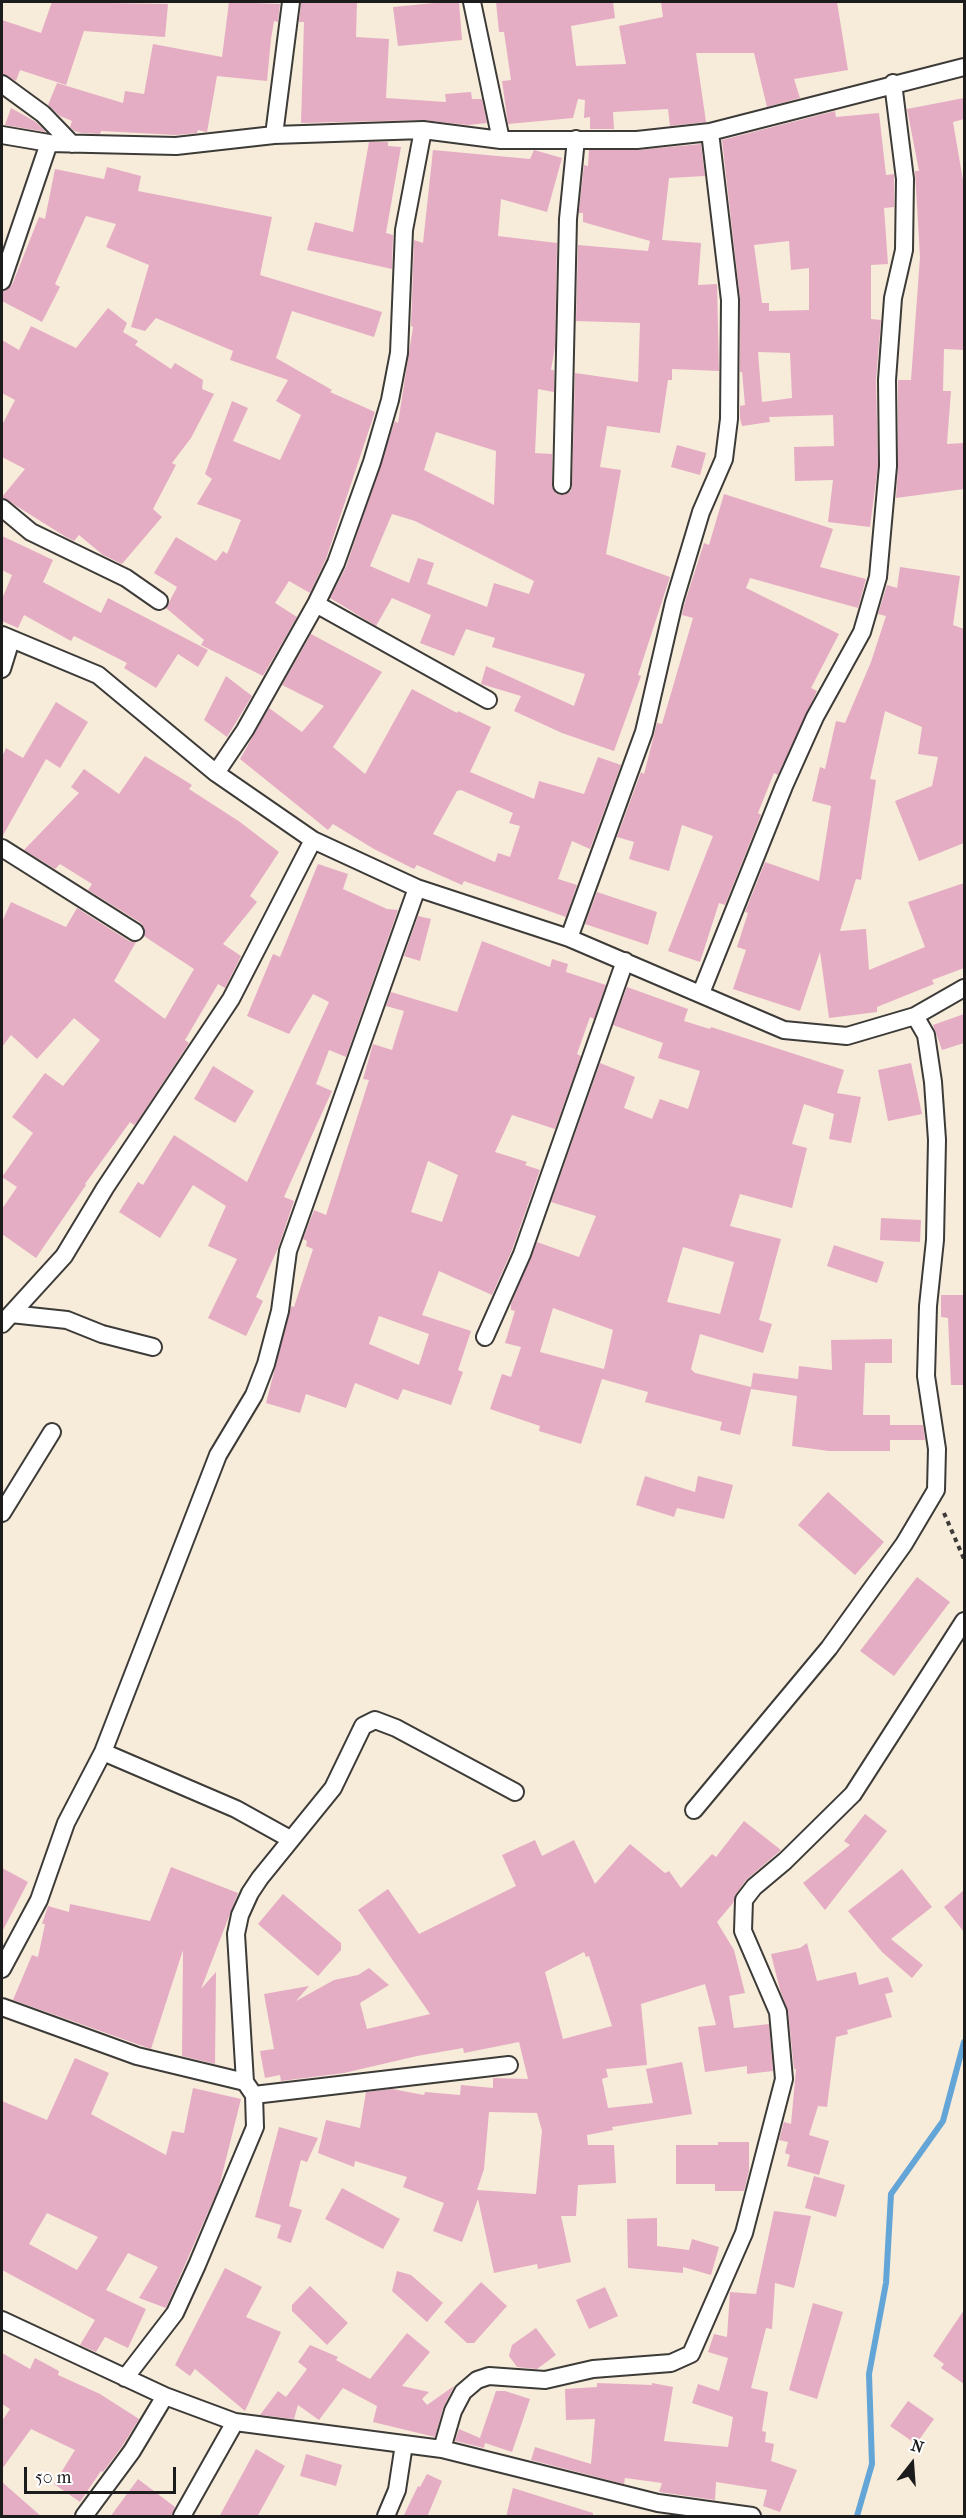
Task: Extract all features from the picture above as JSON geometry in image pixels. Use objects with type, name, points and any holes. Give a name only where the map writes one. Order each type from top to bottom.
[{"type":"street","points":[[274,135],[291,2]]},
{"type":"street","points":[[472,2],[501,140]]},
{"type":"street","points":[[2,135],[72,144],[176,146],[274,135],[423,130],[501,140],[637,140],[710,132],[893,83],[964,67]]},
{"type":"street","points":[[701,993],[784,786],[815,717],[862,632],[878,577],[888,466],[888,380],[893,298],[904,250],[905,179],[893,83]]},
{"type":"street","points":[[2,84],[43,114],[72,144]]},
{"type":"street","points":[[216,773],[245,730],[316,604],[336,563],[390,400],[399,353],[404,230],[423,130]]},
{"type":"street","points":[[569,938],[644,732],[675,602],[701,512],[724,459],[729,419],[730,300],[710,132]]},
{"type":"street","points":[[562,485],[568,219],[576,139]]},
{"type":"street","points":[[2,281],[49,142]]},
{"type":"street","points":[[2,508],[31,532],[126,578],[159,600]]},
{"type":"street","points":[[316,604],[488,700]]},
{"type":"street","points":[[2,669],[6,638],[99,675],[216,773],[313,840],[417,888],[569,938],[784,1030],[847,1036],[915,1016],[964,988]]},
{"type":"street","points":[[6,1319],[64,1256],[105,1188],[231,999],[313,840]]},
{"type":"street","points":[[2,848],[135,932]]},
{"type":"street","points":[[2,1969],[39,1900],[66,1823],[103,1752],[218,1455],[254,1395],[266,1364],[280,1311],[288,1251],[417,888]]},
{"type":"street","points":[[485,1337],[522,1254],[625,961]]},
{"type":"street","points":[[694,1810],[829,1648],[904,1544],[936,1490],[937,1449],[926,1376],[928,1306],[935,1240],[937,1140],[933,1082],[926,1035],[915,1016]]},
{"type":"street","points":[[6,1319],[67,1320],[102,1334],[153,1347]]},
{"type":"street","points":[[2,1513],[52,1432]]},
{"type":"street","points":[[442,2449],[453,2411],[464,2392],[477,2380],[489,2376],[545,2380],[593,2369],[672,2363],[691,2354],[744,2233],[784,2079],[778,2012],[743,1931],[744,1900],[754,1887],[785,1861],[853,1794],[964,1621]]},
{"type":"street","points":[[125,2379],[175,2313],[255,2127],[236,1934],[240,1915],[250,1893],[290,1839],[333,1788],[363,1726],[375,1720],[396,1728],[515,1792]]},
{"type":"street","points":[[103,1752],[236,1809],[290,1839]]},
{"type":"street","points":[[2,2007],[137,2056],[250,2088],[509,2065]]},
{"type":"street","points":[[2,2320],[125,2379],[235,2422],[442,2449],[658,2503],[752,2517]]},
{"type":"street","points":[[84,2517],[132,2451],[165,2396]]},
{"type":"street","points":[[182,2517],[235,2422]]},
{"type":"street","points":[[386,2517],[397,2490],[404,2444]]},
{"type":"path","points":[[936,1490],[964,1559]]},
{"type":"building","points":[[52,2],[168,4],[165,37],[84,31],[66,85],[20,70],[16,81],[2,74],[2,20],[41,33]]},
{"type":"building","points":[[229,2],[280,4],[278,22],[274,21],[267,81],[217,76],[207,132],[198,130],[197,133],[176,135],[101,131],[100,134],[82,133],[74,131],[70,127],[72,121],[60,116],[48,105],[57,83],[123,103],[125,91],[144,94],[153,44],[222,57]]},
{"type":"building","points":[[301,2],[357,2],[356,37],[389,39],[386,98],[446,102],[445,94],[471,92],[472,99],[482,99],[487,123],[468,125],[423,120],[301,123],[304,22],[299,22]]},
{"type":"building","points":[[459,2],[462,40],[398,46],[393,7]]},
{"type":"building","points":[[496,2],[613,2],[615,18],[571,26],[576,66],[626,64],[619,26],[663,17],[661,2],[837,2],[848,70],[794,79],[800,98],[767,107],[754,53],[696,53],[706,122],[670,126],[668,109],[613,112],[614,129],[590,129],[590,117],[584,118],[585,100],[578,99],[573,118],[508,124],[502,81],[511,80],[504,32],[499,32]]},
{"type":"building","points":[[964,98],[964,119],[953,122],[964,186],[964,350],[944,349],[943,391],[951,391],[947,444],[964,443],[964,489],[896,498],[898,380],[911,380],[920,257],[915,171],[919,171],[907,109]]},
{"type":"building","points":[[11,108],[36,122],[46,132],[5,125]]},
{"type":"building","points":[[835,111],[836,117],[879,113],[886,175],[894,174],[894,207],[884,208],[888,264],[871,265],[871,319],[881,320],[876,380],[878,466],[870,527],[828,522],[833,480],[795,481],[794,447],[834,446],[833,415],[769,417],[770,422],[742,426],[740,406],[745,405],[742,372],[740,372],[740,299],[722,140]],"holes":[[[789,241],[791,270],[809,268],[809,310],[769,311],[769,303],[762,303],[754,245]],[[758,352],[790,353],[792,398],[762,402]]]},
{"type":"building","points":[[369,142],[388,142],[388,146],[401,147],[386,233],[393,235],[392,269],[307,250],[315,222],[353,232]]},
{"type":"building","points":[[701,144],[705,176],[669,178],[662,240],[701,243],[698,285],[717,284],[719,371],[672,369],[672,380],[668,380],[660,433],[607,426],[600,467],[621,470],[606,554],[670,577],[638,675],[641,676],[614,751],[562,733],[514,711],[521,696],[481,684],[486,666],[574,706],[585,674],[492,647],[495,638],[466,629],[454,656],[420,643],[431,615],[392,598],[376,626],[330,598],[346,567],[395,421],[398,423],[413,327],[411,326],[414,240],[423,243],[433,150],[530,159],[534,150],[562,158],[547,212],[501,199],[498,236],[557,243],[555,347],[551,370],[554,370],[554,392],[538,389],[535,453],[552,454],[552,485],[556,494],[562,495],[571,491],[572,485],[575,373],[638,382],[640,323],[576,321],[578,245],[648,251],[650,241],[583,222],[583,213],[579,213],[579,210],[584,165],[588,166],[589,150],[638,150]],"holes":[[[436,432],[496,451],[494,505],[424,470]],[[392,514],[415,521],[534,581],[529,594],[494,583],[487,607],[427,584],[434,563],[418,558],[409,583],[370,566]]]},
{"type":"building","points":[[107,167],[141,176],[138,191],[272,217],[260,275],[382,312],[374,337],[292,311],[276,358],[332,390],[330,392],[375,412],[326,559],[310,593],[289,581],[275,603],[297,617],[263,676],[201,645],[204,640],[166,608],[177,587],[154,573],[176,537],[216,561],[223,551],[227,554],[241,520],[197,504],[212,479],[205,474],[232,401],[248,408],[233,441],[280,460],[301,415],[276,401],[288,380],[230,360],[233,351],[156,318],[145,331],[131,327],[149,265],[106,247],[116,224],[86,216],[55,284],[60,287],[42,322],[2,301],[2,291],[12,285],[39,217],[45,219],[55,169],[104,179]]},
{"type":"building","points":[[108,308],[127,323],[123,332],[138,341],[135,345],[171,369],[175,363],[203,380],[202,389],[214,394],[191,438],[172,463],[176,465],[153,509],[162,517],[122,564],[103,555],[79,535],[74,541],[2,497],[25,469],[2,457],[2,425],[15,400],[2,393],[2,340],[19,350],[31,326],[76,348]]},
{"type":"building","points":[[677,445],[706,453],[700,475],[671,467]]},
{"type":"building","points":[[724,494],[833,529],[820,567],[866,579],[858,608],[750,578],[746,588],[839,634],[811,688],[817,691],[778,775],[774,773],[758,813],[761,815],[725,905],[719,903],[700,962],[668,951],[713,836],[682,825],[669,871],[629,859],[634,842],[617,837],[641,772],[644,774],[657,723],[662,724],[693,618],[682,615],[684,605],[704,543],[709,545]]},
{"type":"building","points":[[2,536],[53,560],[43,582],[101,613],[108,598],[208,650],[198,667],[178,654],[156,688],[124,668],[127,663],[74,636],[71,641],[24,615],[18,628],[2,621],[2,599],[12,575],[2,570]]},
{"type":"building","points":[[900,567],[960,576],[953,625],[964,629],[964,843],[919,861],[895,801],[932,786],[938,757],[918,754],[922,727],[885,711],[870,779],[876,780],[861,880],[856,879],[840,931],[866,929],[869,970],[925,947],[908,902],[964,883],[964,968],[932,980],[934,984],[877,1007],[877,1012],[829,1018],[820,952],[800,1011],[733,989],[746,950],[737,947],[748,913],[745,912],[765,862],[819,881],[831,806],[812,801],[820,767],[825,769],[836,721],[845,723],[871,662],[886,616],[878,614],[887,585],[897,588]]},
{"type":"building","points":[[311,634],[382,672],[333,747],[365,774],[412,689],[457,713],[458,711],[491,727],[470,772],[534,799],[539,781],[584,794],[598,757],[621,765],[590,849],[572,841],[558,879],[577,885],[566,917],[464,881],[462,885],[417,865],[414,869],[374,849],[333,824],[328,830],[240,759],[269,708],[302,732],[324,706],[282,685]],"holes":[[[461,790],[513,813],[509,823],[520,826],[510,857],[498,853],[495,862],[433,834],[457,791]]]},
{"type":"building","points":[[226,676],[252,696],[227,737],[204,720]]},
{"type":"building","points":[[56,702],[88,722],[60,768],[46,759],[2,837],[2,757],[6,748],[23,758]]},
{"type":"building","points":[[145,756],[192,785],[189,789],[240,822],[279,852],[250,896],[257,902],[223,944],[241,956],[225,988],[218,984],[185,1040],[189,1043],[137,1122],[134,1125],[130,1122],[36,1258],[2,1234],[2,1209],[17,1187],[2,1177],[33,1133],[12,1117],[45,1073],[63,1086],[100,1040],[74,1018],[37,1059],[11,1035],[2,1047],[2,922],[11,902],[66,927],[77,908],[129,941],[136,942],[114,981],[165,1019],[194,969],[144,936],[141,923],[88,890],[92,884],[60,864],[55,869],[24,850],[79,793],[71,787],[84,769],[119,794]]},
{"type":"building","points":[[318,864],[348,874],[343,889],[387,909],[398,910],[346,1057],[329,1050],[316,1084],[332,1091],[284,1197],[294,1201],[278,1248],[256,1297],[263,1301],[246,1336],[208,1318],[237,1259],[208,1246],[226,1206],[193,1185],[160,1238],[119,1212],[138,1182],[143,1185],[174,1135],[247,1182],[329,1002],[313,994],[289,1034],[247,1016],[273,954],[280,957]]},
{"type":"building","points":[[597,892],[657,912],[648,945],[585,924]]},
{"type":"building","points":[[418,916],[431,919],[420,961],[404,956]]},
{"type":"building","points":[[482,941],[550,967],[552,959],[568,964],[566,972],[606,985],[594,1019],[590,1017],[577,1054],[581,1056],[555,1129],[512,1115],[495,1152],[527,1162],[525,1165],[540,1170],[512,1250],[492,1295],[439,1271],[422,1315],[471,1331],[458,1370],[463,1372],[451,1405],[403,1389],[398,1400],[355,1383],[346,1408],[306,1394],[300,1413],[266,1403],[291,1306],[294,1307],[313,1249],[306,1246],[307,1241],[303,1239],[314,1210],[326,1215],[369,1080],[363,1079],[373,1044],[392,1050],[404,1011],[386,1006],[391,992],[457,1012]],"holes":[[[428,1161],[458,1175],[442,1222],[411,1212]],[[379,1316],[429,1334],[419,1365],[369,1344]]]},
{"type":"building","points":[[627,987],[688,1009],[684,1021],[710,1029],[711,1027],[844,1070],[837,1093],[861,1097],[851,1143],[829,1139],[834,1114],[804,1104],[792,1144],[807,1148],[792,1208],[740,1194],[730,1226],[781,1239],[759,1320],[772,1324],[763,1353],[700,1334],[691,1369],[695,1373],[751,1387],[753,1373],[798,1379],[799,1366],[832,1370],[831,1340],[892,1339],[892,1363],[865,1363],[863,1415],[890,1415],[890,1425],[923,1425],[925,1440],[890,1440],[890,1451],[829,1451],[792,1446],[797,1396],[751,1389],[740,1435],[720,1430],[722,1422],[645,1402],[648,1392],[602,1379],[581,1444],[539,1431],[540,1426],[490,1409],[502,1374],[511,1377],[521,1347],[505,1343],[515,1311],[511,1310],[511,1304],[537,1242],[579,1257],[596,1216],[551,1202],[600,1063],[635,1077],[624,1108],[652,1119],[660,1099],[688,1109],[700,1071],[658,1058],[663,1043],[613,1025]],"holes":[[[683,1247],[734,1262],[720,1314],[667,1302]],[[553,1308],[613,1330],[604,1369],[540,1352]]]},
{"type":"building","points":[[964,1014],[964,1043],[942,1050],[933,1025]]},
{"type":"building","points":[[911,1063],[922,1114],[888,1121],[878,1070]]},
{"type":"building","points":[[213,1066],[254,1091],[235,1123],[194,1099]]},
{"type":"building","points":[[881,1218],[921,1220],[920,1242],[880,1240]]},
{"type":"building","points":[[834,1245],[884,1262],[877,1283],[827,1266]]},
{"type":"building","points":[[941,1295],[964,1295],[964,1385],[951,1385],[948,1318],[941,1317]]},
{"type":"building","points":[[645,1476],[695,1492],[698,1476],[733,1485],[724,1519],[677,1508],[674,1517],[636,1505]]},
{"type":"building","points":[[828,1492],[884,1542],[855,1575],[798,1525]]},
{"type":"building","points":[[917,1577],[950,1602],[894,1676],[860,1651]]},
{"type":"building","points":[[865,1814],[887,1831],[825,1910],[803,1883],[850,1845],[844,1841]]},
{"type":"building","points":[[744,1821],[781,1850],[746,1880],[736,1894],[733,1903],[717,1922],[734,1950],[745,1993],[729,1996],[734,2028],[769,2024],[773,2071],[747,2074],[747,2066],[705,2072],[698,2027],[716,2025],[705,1984],[641,2004],[647,2065],[606,2069],[608,2077],[602,2079],[608,2108],[653,2103],[646,2069],[682,2062],[692,2114],[612,2127],[613,2130],[587,2135],[588,2145],[614,2145],[616,2183],[578,2185],[576,2216],[561,2216],[571,2262],[538,2269],[537,2264],[494,2273],[478,2199],[462,2242],[433,2231],[444,2203],[403,2187],[407,2177],[355,2161],[354,2167],[318,2153],[326,2120],[360,2128],[366,2092],[392,2089],[424,2095],[425,2092],[460,2095],[461,2085],[493,2088],[493,2078],[528,2079],[519,2042],[464,2053],[463,2048],[417,2056],[344,2073],[281,2081],[280,2075],[265,2078],[260,2051],[274,2049],[264,1994],[309,1986],[296,2001],[334,1980],[358,1975],[369,1968],[389,1985],[360,2003],[367,2029],[430,2014],[358,1910],[388,1889],[419,1934],[516,1886],[502,1855],[535,1840],[542,1856],[574,1840],[595,1884],[630,1844],[665,1873],[669,1871],[681,1888],[712,1854],[716,1857]],"holes":[[[584,1952],[586,1957],[589,1956],[612,2026],[563,2039],[545,1972]],[[489,2112],[537,2113],[542,2131],[536,2194],[477,2190],[484,2169]]]},
{"type":"building","points":[[171,1867],[238,1893],[201,1989],[216,1972],[215,2064],[182,2056],[183,1950],[151,2049],[13,2000],[32,1955],[38,1957],[45,1924],[42,1924],[48,1906],[69,1912],[70,1904],[150,1921]]},
{"type":"building","points":[[2,1868],[28,1882],[2,1932]]},
{"type":"building","points":[[902,1869],[932,1907],[891,1939],[923,1965],[912,1978],[882,1952],[848,1911]]},
{"type":"building","points":[[964,1890],[964,1932],[944,1907]]},
{"type":"building","points":[[283,1894],[341,1943],[341,1950],[318,1976],[258,1924]]},
{"type":"building","points":[[807,1943],[817,1981],[856,1972],[859,1985],[888,1977],[893,1992],[885,1994],[892,2017],[847,2030],[848,2034],[836,2037],[827,2107],[818,2106],[809,2135],[829,2141],[819,2175],[787,2166],[790,2155],[785,2153],[788,2142],[779,2140],[784,2122],[791,2124],[796,2069],[794,2069],[788,2011],[771,1954],[800,1948]]},
{"type":"building","points":[[75,2058],[109,2073],[91,2114],[166,2155],[172,2131],[184,2133],[193,2088],[241,2099],[219,2187],[166,2308],[139,2298],[158,2267],[128,2253],[106,2290],[146,2309],[128,2348],[105,2337],[96,2352],[80,2345],[95,2320],[2,2270],[2,2101],[47,2120]],"holes":[[[47,2213],[98,2237],[77,2270],[29,2244]]]},
{"type":"building","points":[[279,2127],[318,2138],[307,2162],[301,2160],[289,2206],[302,2210],[291,2243],[277,2238],[281,2225],[255,2217]]},
{"type":"building","points":[[718,2142],[749,2142],[749,2171],[744,2191],[715,2191],[715,2184],[676,2184],[676,2145],[718,2145]]},
{"type":"building","points":[[814,2176],[845,2185],[836,2217],[805,2208]]},
{"type":"building","points":[[342,2188],[400,2219],[383,2249],[325,2219]]},
{"type":"building","points":[[774,2211],[811,2216],[794,2288],[775,2283],[772,2329],[766,2328],[751,2388],[768,2392],[762,2431],[766,2432],[765,2442],[774,2444],[771,2461],[797,2470],[780,2512],[763,2506],[767,2490],[716,2482],[715,2500],[659,2492],[662,2483],[625,2478],[624,2484],[531,2460],[535,2447],[591,2464],[595,2419],[566,2420],[565,2389],[597,2387],[597,2383],[652,2385],[652,2383],[673,2387],[664,2441],[728,2447],[733,2417],[692,2403],[698,2384],[719,2391],[728,2358],[708,2352],[714,2334],[727,2337],[730,2292],[756,2294]]},
{"type":"building","points":[[657,2218],[657,2246],[689,2250],[692,2239],[719,2247],[711,2275],[683,2267],[683,2273],[628,2268],[627,2219]]},
{"type":"building","points":[[225,2268],[262,2287],[246,2317],[281,2332],[245,2411],[195,2369],[190,2376],[175,2365]]},
{"type":"building","points":[[397,2271],[411,2275],[443,2303],[427,2322],[392,2291]]},
{"type":"building","points":[[481,2282],[507,2306],[474,2343],[467,2343],[444,2322]]},
{"type":"building","points":[[310,2286],[348,2323],[327,2345],[292,2311],[292,2305]]},
{"type":"building","points":[[605,2287],[618,2316],[589,2329],[576,2300]]},
{"type":"building","points":[[813,2303],[843,2312],[817,2399],[789,2390]]},
{"type":"building","points":[[964,2310],[964,2384],[941,2368],[944,2364],[933,2356]]},
{"type":"building","points":[[536,2328],[556,2355],[537,2369],[517,2367],[509,2356],[512,2345]]},
{"type":"building","points":[[407,2333],[430,2352],[402,2386],[429,2392],[422,2399],[427,2405],[454,2386],[443,2408],[435,2437],[373,2422],[377,2406],[343,2388],[319,2420],[298,2405],[294,2419],[260,2415],[278,2391],[286,2397],[307,2369],[298,2362],[310,2345],[338,2357],[336,2360],[370,2379]]},
{"type":"building","points":[[2,2353],[30,2369],[35,2358],[59,2371],[58,2375],[100,2394],[139,2419],[123,2445],[103,2472],[101,2471],[80,2502],[54,2484],[75,2450],[31,2429],[2,2469],[2,2421],[10,2409],[2,2404]]},
{"type":"building","points":[[496,2391],[505,2391],[530,2399],[512,2452],[485,2443],[484,2448],[455,2441],[459,2429],[480,2438]]},
{"type":"building","points":[[908,2401],[934,2419],[916,2444],[890,2426]]},
{"type":"building","points":[[256,2449],[285,2466],[257,2517],[219,2517]]},
{"type":"building","points":[[306,2454],[342,2465],[336,2486],[300,2476]]},
{"type":"building","points":[[427,2474],[442,2481],[427,2517],[403,2517],[418,2486],[420,2487]]},
{"type":"building","points":[[138,2479],[175,2507],[172,2517],[110,2517]]},
{"type":"building","points":[[2,2482],[42,2517],[2,2517]]},
{"type":"building","points":[[513,2488],[593,2513],[593,2517],[506,2517]]},
{"type":"waterway","points":[[857,2516],[872,2464],[869,2374],[886,2283],[891,2194],[943,2121],[964,2042]]}]
